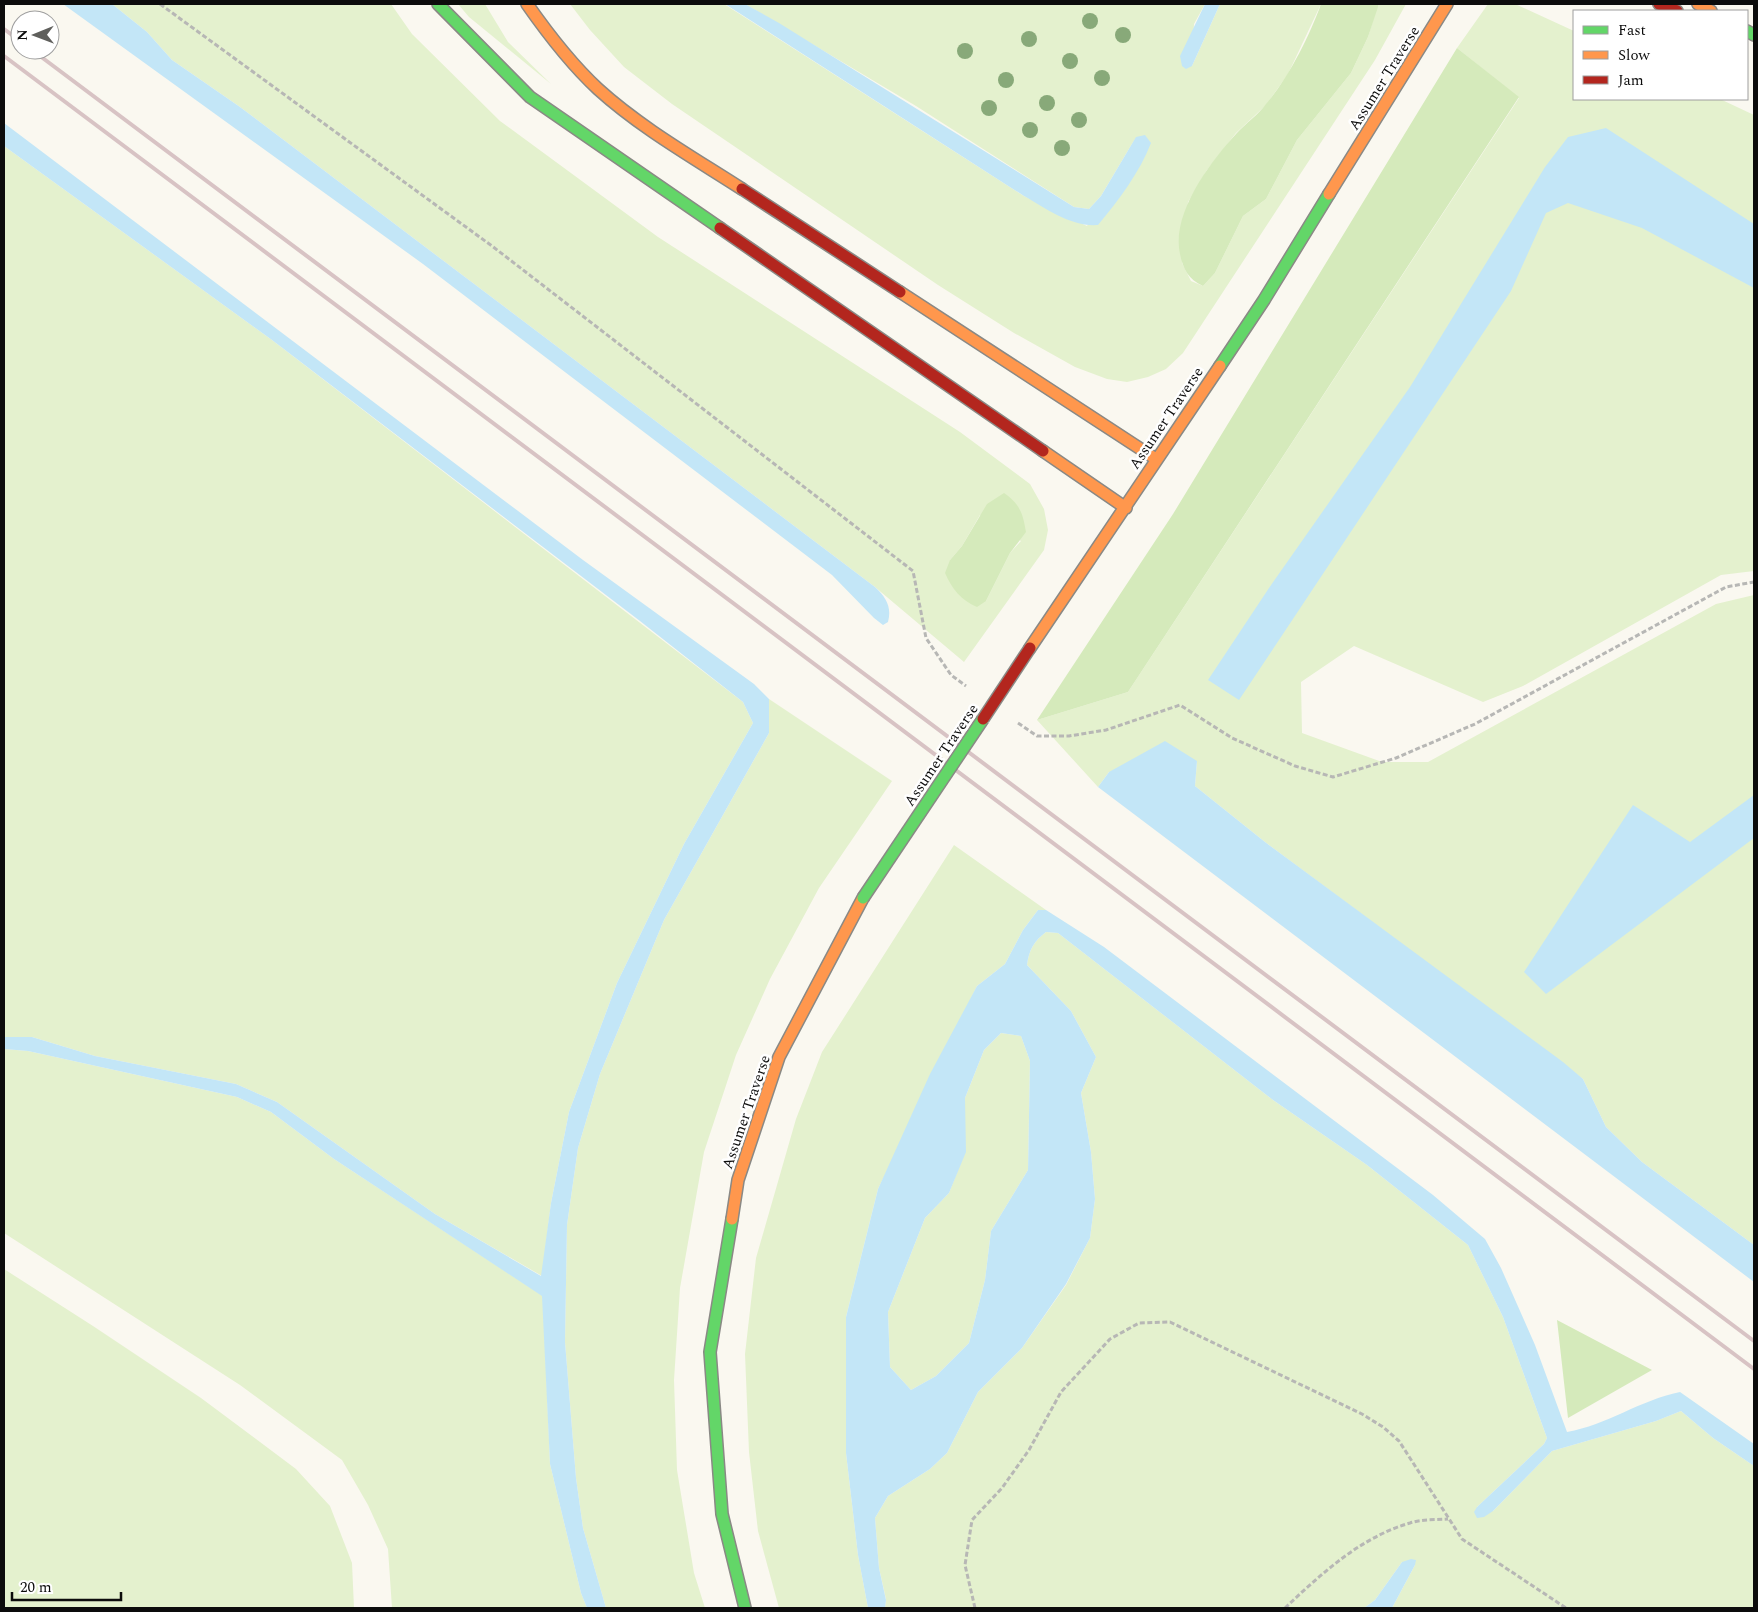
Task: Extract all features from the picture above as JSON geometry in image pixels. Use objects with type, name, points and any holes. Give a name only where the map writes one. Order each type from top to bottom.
[{"type":"main road","points":[[438,4],[530,97],[1126,508]]},
{"type":"main road","points":[[528,4],[550,37],[598,89],[656,134],[1156,458]]},
{"type":"main road","name":"Assumer Traverse","points":[[745,1608],[722,1514],[710,1352],[736,1190],[779,1057],[863,898],[1126,508],[1156,458],[1264,300],[1447,4]]},
{"type":"main road","points":[[1659,4],[1674,10]]},
{"type":"main road","points":[[1698,4],[1709,10]]},
{"type":"path","points":[[160,4],[492,246],[914,571],[926,638],[951,675],[975,692]]},
{"type":"path","points":[[1014,719],[1037,736],[1069,736],[1106,730],[1180,705],[1232,738],[1296,766],[1333,777],[1396,758],[1475,724],[1726,587],[1754,582]]},
{"type":"path","points":[[975,1608],[965,1566],[972,1520],[1002,1488],[1029,1450],[1061,1392],[1110,1339],[1139,1323],[1170,1322],[1362,1414],[1383,1427],[1399,1442],[1462,1539],[1566,1608]]},
{"type":"path","points":[[1285,1608],[1329,1567],[1382,1534],[1411,1522],[1448,1519]]},
{"type":"green space","points":[[112,4],[391,4],[412,34],[500,121],[658,237],[960,432],[1030,484],[1044,509],[1048,530],[1044,550],[964,662],[875,587],[240,107],[172,60],[147,32]],"holes":[[[980,515],[1021,541],[1010,553],[986,601],[950,560],[962,546]]]},
{"type":"green space","points":[[458,4],[485,4],[508,42],[551,84],[469,17]]},
{"type":"green space","points":[[570,4],[724,4],[1024,196],[1087,226],[1136,137],[1101,196],[1089,209],[1074,207],[916,106],[745,4],[1205,4],[1194,24],[1192,66],[1220,4],[1321,4],[1288,74],[1266,105],[1236,133],[1207,170],[1188,202],[1182,263],[1191,281],[1203,286],[1215,273],[1243,216],[1266,199],[1297,140],[1351,73],[1368,37],[1378,4],[1406,4],[1375,60],[1183,353],[1166,369],[1148,377],[1127,382],[1107,379],[1075,367],[1014,333],[938,285],[672,104],[624,67],[590,30]]},
{"type":"green space","points":[[1321,4],[1378,4],[1378,7],[1368,37],[1351,73],[1297,140],[1266,199],[1243,216],[1215,273],[1203,286],[1187,273],[1180,254],[1181,222],[1187,206],[1204,174],[1215,159],[1236,134],[1263,108],[1283,82],[1311,30]]},
{"type":"green space","points":[[1488,4],[1515,4],[1573,31],[1573,100],[1722,100],[1754,115],[1754,571],[1721,575],[1523,686],[1483,702],[1354,646],[1301,682],[1302,733],[1382,762],[1428,762],[1716,604],[1754,595],[1754,1245],[1642,1162],[1606,1127],[1583,1079],[1265,842],[1195,786],[1197,761],[1109,772],[1098,787],[1037,720],[1128,692],[1519,98],[1457,48]]},
{"type":"green space","points":[[1457,48],[1519,97],[1128,692],[1037,720],[1173,514]]},
{"type":"green space","points":[[4,146],[272,340],[743,702],[753,723],[684,844],[617,983],[569,1112],[551,1203],[542,1276],[435,1214],[277,1102],[236,1084],[95,1056],[32,1037],[4,1037]]},
{"type":"green space","points":[[1004,493],[1014,501],[1020,510],[1026,532],[1010,553],[986,601],[977,607],[966,601],[958,593],[945,573],[950,560],[962,546],[987,504]]},
{"type":"green space","points":[[769,699],[892,781],[819,888],[770,979],[736,1055],[704,1152],[680,1288],[674,1380],[677,1470],[694,1573],[705,1608],[606,1608],[583,1528],[576,1478],[565,1342],[567,1225],[578,1148],[600,1074],[664,920],[769,733]]},
{"type":"green space","points":[[954,845],[1046,910],[1038,910],[1023,930],[1005,964],[977,986],[878,1189],[846,1317],[846,1453],[858,1555],[868,1608],[779,1608],[758,1531],[749,1452],[745,1354],[756,1258],[796,1119],[822,1052]]},
{"type":"green space","points":[[1046,932],[1058,933],[1273,1100],[1367,1165],[1468,1245],[1503,1317],[1547,1438],[1544,1444],[1477,1507],[1493,1511],[1552,1451],[1656,1421],[1681,1411],[1713,1438],[1754,1466],[1754,1608],[1392,1608],[1415,1565],[1402,1562],[1375,1600],[1364,1608],[885,1608],[886,1599],[879,1568],[875,1518],[888,1496],[930,1469],[947,1453],[978,1392],[1022,1348],[1066,1285],[1090,1238],[1095,1199],[1091,1152],[1081,1093],[1096,1057],[1071,1011],[1027,965],[1033,946]]},
{"type":"green space","points":[[1001,1033],[1021,1036],[1030,1061],[1028,1170],[991,1231],[985,1280],[969,1343],[936,1376],[911,1390],[890,1367],[888,1312],[925,1218],[949,1193],[965,1152],[965,1098],[984,1050]]},
{"type":"green space","points":[[4,1049],[28,1051],[237,1097],[271,1112],[334,1159],[543,1296],[550,1464],[581,1593],[587,1608],[392,1608],[388,1549],[368,1505],[342,1460],[240,1385],[4,1233]]},
{"type":"green space","points":[[4,1269],[201,1398],[296,1469],[330,1506],[352,1563],[354,1608],[4,1608]]},
{"type":"green space","points":[[1557,1320],[1652,1370],[1568,1418]]},
{"type":"water","points":[[63,4],[112,4],[147,32],[172,60],[240,107],[875,587],[889,607],[888,622],[883,625],[832,575],[423,264]]},
{"type":"water","points":[[725,4],[745,4],[779,23],[1074,207],[1089,209],[1101,196],[1136,137],[1145,135],[1151,143],[1141,165],[1128,186],[1098,225],[1078,223],[1050,211],[1024,196]]},
{"type":"water","points":[[1205,4],[1220,4],[1192,66],[1186,69],[1182,66],[1180,56]]},
{"type":"water","points":[[4,123],[583,560],[754,684],[769,699],[769,733],[664,920],[600,1074],[578,1148],[567,1225],[565,1342],[576,1478],[583,1528],[606,1608],[587,1608],[581,1593],[550,1464],[542,1296],[334,1159],[271,1112],[237,1097],[28,1051],[4,1049],[4,1037],[32,1037],[95,1056],[236,1084],[277,1102],[435,1214],[541,1276],[551,1203],[569,1112],[617,983],[684,844],[753,723],[743,702],[640,621],[272,340],[4,146]]},
{"type":"water","points":[[1606,128],[1754,224],[1754,288],[1642,228],[1568,203],[1546,213],[1511,291],[1239,700],[1208,680],[1269,588],[1410,387],[1545,167],[1568,137]]},
{"type":"water","points":[[1165,741],[1197,761],[1195,786],[1265,842],[1563,1062],[1583,1079],[1606,1127],[1642,1162],[1754,1245],[1754,1282],[1098,787],[1109,772]]},
{"type":"water","points":[[1754,795],[1754,838],[1546,994],[1524,972],[1633,805],[1690,842]]},
{"type":"water","points":[[1038,910],[1046,910],[1104,947],[1433,1195],[1485,1239],[1501,1268],[1535,1345],[1567,1432],[1582,1429],[1651,1401],[1680,1392],[1754,1444],[1754,1466],[1713,1438],[1681,1411],[1656,1421],[1552,1451],[1493,1511],[1484,1517],[1477,1518],[1474,1512],[1477,1507],[1544,1444],[1547,1438],[1503,1317],[1468,1245],[1367,1165],[1273,1100],[1058,933],[1046,932],[1033,946],[1027,965],[1071,1011],[1096,1057],[1081,1093],[1091,1152],[1095,1199],[1090,1238],[1066,1284],[1022,1348],[978,1392],[947,1453],[930,1469],[888,1496],[875,1518],[879,1568],[886,1600],[885,1608],[868,1608],[858,1555],[846,1453],[846,1317],[878,1189],[930,1074],[977,986],[1005,964],[1023,930]],"holes":[[[1001,1033],[1021,1036],[1030,1061],[1028,1170],[991,1231],[985,1280],[969,1343],[936,1376],[911,1390],[890,1367],[888,1312],[925,1218],[949,1193],[966,1152],[965,1098],[984,1050]]]},
{"type":"water","points":[[1411,1559],[1416,1560],[1415,1565],[1392,1608],[1364,1608],[1375,1600],[1402,1562]]},
{"type":"railway","points":[[4,29],[10,34]]},
{"type":"railway","points":[[4,56],[1754,1369]]},
{"type":"railway","points":[[45,60],[1754,1341]]},
{"type":"traffic: fast","points":[[438,4],[530,97],[720,228]]},
{"type":"traffic: fast","points":[[1748,32],[1754,35]]},
{"type":"traffic: fast","points":[[1220,366],[1264,300],[1329,194]]},
{"type":"traffic: fast","points":[[863,898],[983,719]]},
{"type":"traffic: fast","points":[[732,1219],[710,1352],[722,1514],[745,1608]]},
{"type":"traffic: slow","points":[[527,4],[560,48],[598,89],[650,130],[742,189]]},
{"type":"traffic: slow","points":[[1329,194],[1447,4]]},
{"type":"traffic: slow","points":[[1698,4],[1709,10]]},
{"type":"traffic: slow","points":[[900,292],[1156,459]]},
{"type":"traffic: slow","points":[[1030,648],[1220,366]]},
{"type":"traffic: slow","points":[[1043,451],[1126,508]]},
{"type":"traffic: slow","points":[[732,1219],[738,1180],[779,1057],[863,898]]},
{"type":"traffic: jam","points":[[1659,4],[1674,10]]},
{"type":"traffic: jam","points":[[742,189],[900,292]]},
{"type":"traffic: jam","points":[[720,228],[1043,451]]},
{"type":"traffic: jam","points":[[983,719],[1030,648]]}]
